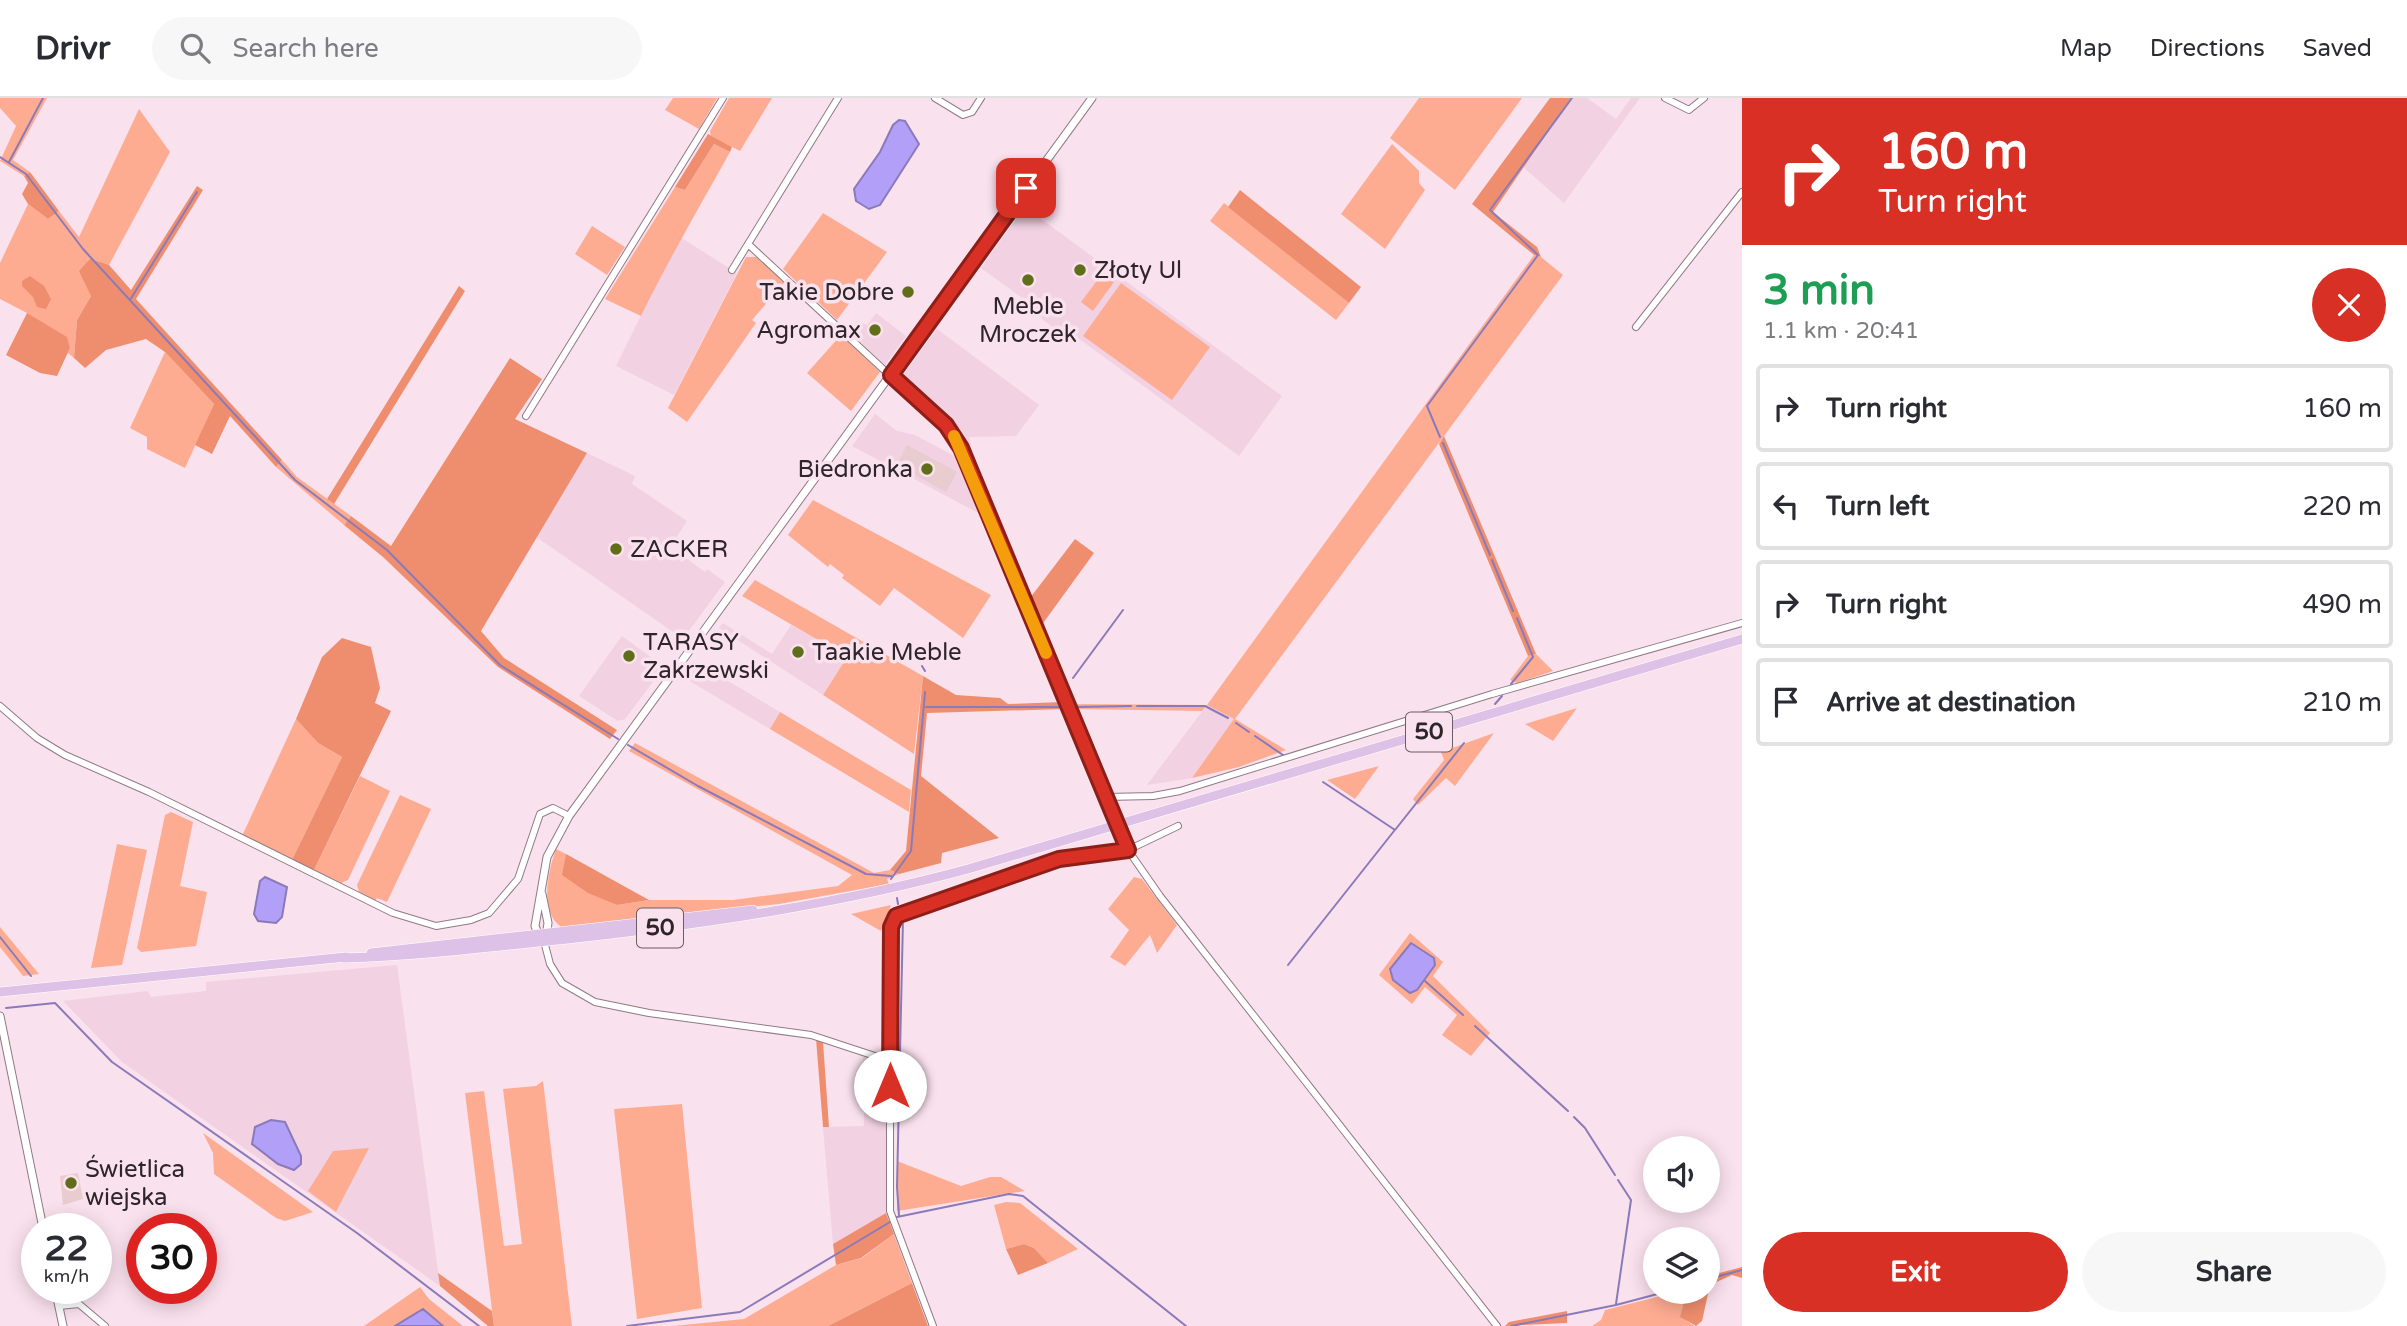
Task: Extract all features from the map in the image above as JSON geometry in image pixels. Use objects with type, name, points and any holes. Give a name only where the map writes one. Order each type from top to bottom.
[{"type":"main road","name":"50","points":[[344,958],[387,957],[546,937],[685,926],[903,886],[1742,639]]},
{"type":"main road","name":"50","points":[[0,992],[344,958],[419,945],[537,933],[546,937]]},
{"type":"street","points":[[526,416],[723,98]]},
{"type":"street","points":[[732,270],[838,98]]},
{"type":"street","points":[[935,98],[963,115],[972,112],[981,98]]},
{"type":"street","points":[[537,933],[537,915],[547,857],[569,816],[1092,98]]},
{"type":"street","points":[[1665,98],[1689,110],[1704,98]]},
{"type":"street","points":[[1636,327],[1742,192]]},
{"type":"street","points":[[748,244],[946,425],[961,448],[1128,850],[1160,896],[1497,1326]]},
{"type":"street","points":[[1106,797],[1153,796],[1180,791],[1492,694],[1742,623]]},
{"type":"street","points":[[0,706],[37,738],[65,755],[158,796],[393,913],[424,924],[449,925],[489,913],[519,879],[540,814],[553,808],[569,816]]},
{"type":"street","points":[[933,1326],[890,1211],[891,927],[896,916],[1059,859],[1128,850],[1178,826]]},
{"type":"street","points":[[542,894],[550,964],[562,983],[595,1002],[649,1013],[811,1035],[890,1061]]},
{"type":"street","points":[[0,1016],[40,1213]]},
{"type":"street","points":[[63,1326],[59,1306],[79,1304],[105,1326]]},
{"type":"shaded area","points":[[0,98],[47,98],[13,160],[30,172],[24,176],[0,161],[16,126],[0,108]]},
{"type":"shaded area","points":[[673,98],[717,98],[699,129],[665,110]]},
{"type":"shaded area","points":[[729,98],[772,98],[740,151],[711,136],[710,131]]},
{"type":"shaded area","points":[[1419,98],[1522,98],[1455,190],[1390,138]]},
{"type":"shaded area","points":[[1550,98],[1571,98],[1493,212],[1537,247],[1541,257],[1534,255],[1472,204]]},
{"type":"shaded area","points":[[1571,98],[1587,98],[1616,119],[1631,98],[1640,98],[1564,203],[1522,166]]},
{"type":"shaded area","points":[[139,109],[170,152],[109,265],[102,264],[91,296],[77,320],[74,358],[68,353],[70,348],[27,313],[0,299],[0,263],[28,204],[48,219],[59,211],[79,237]]},
{"type":"shaded area","points":[[899,120],[905,121],[919,144],[880,205],[869,209],[856,201],[854,189],[880,152],[893,125]]},
{"type":"shaded area","points":[[708,134],[732,147],[730,152],[714,144],[685,190],[675,187]]},
{"type":"shaded area","points":[[714,144],[730,152],[641,316],[605,299],[675,187],[685,190]]},
{"type":"shaded area","points":[[1392,144],[1419,171],[1419,183],[1425,190],[1385,249],[1341,214]]},
{"type":"shaded area","points":[[30,172],[59,211],[48,219],[28,204],[22,194],[28,183],[24,176]]},
{"type":"shaded area","points":[[197,186],[203,190],[136,299],[282,460],[276,467],[230,416],[212,454],[195,445],[214,404],[165,352],[146,339],[106,350],[85,368],[74,358],[77,320],[91,296],[79,271],[90,259],[109,265],[131,290]]},
{"type":"shaded area","points":[[1240,190],[1361,287],[1349,303],[1228,207]]},
{"type":"shaded area","points":[[1224,203],[1349,303],[1336,320],[1210,221]]},
{"type":"shaded area","points":[[1025,207],[1282,396],[1239,456],[1078,338],[1068,338],[1043,320],[1029,303],[981,268]]},
{"type":"shaded area","points":[[823,213],[887,252],[837,320],[783,269]]},
{"type":"shaded area","points":[[592,226],[625,247],[607,275],[575,254]]},
{"type":"shaded area","points":[[680,237],[737,273],[674,395],[616,366]]},
{"type":"shaded area","points":[[1534,255],[1541,257],[1563,275],[1235,719],[1286,750],[1239,767],[1192,778],[1234,719],[1207,705]]},
{"type":"shaded area","points":[[746,257],[757,257],[784,283],[752,320],[756,323],[687,422],[668,408]]},
{"type":"shaded area","points":[[1102,274],[1114,282],[1093,311],[1081,302]]},
{"type":"shaded area","points":[[30,276],[44,286],[51,299],[46,309],[37,307],[33,297],[22,286],[22,281]]},
{"type":"shaded area","points":[[1121,283],[1210,347],[1172,400],[1083,336]]},
{"type":"shaded area","points":[[459,286],[465,291],[334,504],[327,499]]},
{"type":"shaded area","points":[[27,313],[67,337],[70,348],[57,376],[40,373],[6,355]]},
{"type":"shaded area","points":[[876,313],[906,336],[885,365],[849,331],[857,321],[867,325]]},
{"type":"shaded area","points":[[937,329],[1039,405],[1016,436],[969,437],[972,454],[940,412],[901,378]]},
{"type":"shaded area","points":[[841,335],[880,372],[851,411],[807,373]]},
{"type":"shaded area","points":[[165,352],[214,404],[185,468],[147,449],[147,437],[130,428]]},
{"type":"shaded area","points":[[510,358],[542,379],[515,419],[587,453],[481,631],[504,658],[617,730],[610,739],[498,667],[383,557],[344,525],[351,516],[391,546]]},
{"type":"shaded area","points":[[875,414],[897,431],[915,435],[962,460],[986,517],[852,446]]},
{"type":"shaded area","points":[[1444,436],[1536,654],[1528,656],[1439,444]]},
{"type":"shaded area","points":[[587,453],[635,476],[632,484],[687,521],[667,552],[682,562],[686,558],[725,582],[683,639],[535,536]]},
{"type":"shaded area","points":[[282,460],[297,477],[351,516],[344,525],[276,467]]},
{"type":"shaded area","points":[[813,500],[991,595],[963,638],[894,588],[880,606],[842,578],[844,575],[830,564],[828,567],[788,535]]},
{"type":"shaded area","points":[[1075,539],[1094,553],[1041,626],[1030,598]]},
{"type":"shaded area","points":[[755,580],[923,676],[914,754],[823,695],[847,657],[742,596]]},
{"type":"shaded area","points":[[723,623],[772,654],[791,625],[847,657],[823,695],[719,628]]},
{"type":"shaded area","points":[[622,636],[664,667],[625,719],[618,721],[579,696]]},
{"type":"shaded area","points":[[342,638],[371,647],[380,688],[375,703],[391,711],[314,870],[292,860],[342,757],[318,743],[296,719],[322,657]]},
{"type":"shaded area","points":[[1536,654],[1553,671],[1517,683],[1510,680],[1528,656]]},
{"type":"shaded area","points":[[695,661],[780,712],[770,729],[683,677]]},
{"type":"shaded area","points":[[923,676],[956,695],[1000,698],[1008,704],[1062,702],[1065,709],[927,713],[921,776],[999,838],[942,853],[941,863],[899,874],[890,870],[906,851]]},
{"type":"shaded area","points":[[1073,704],[1207,705],[1202,711],[1075,709]]},
{"type":"shaded area","points":[[1207,705],[1235,719],[1192,778],[1147,785]]},
{"type":"shaded area","points":[[1577,708],[1553,741],[1525,724]]},
{"type":"shaded area","points":[[780,712],[911,790],[909,812],[770,729]]},
{"type":"shaded area","points":[[296,719],[318,743],[342,757],[292,860],[242,836]]},
{"type":"shaded area","points":[[1494,733],[1455,786],[1446,778],[1418,805],[1413,799],[1444,760],[1441,752]]},
{"type":"shaded area","points":[[635,743],[874,873],[890,870],[899,874],[887,879],[889,884],[779,904],[561,927],[550,911],[547,890],[556,849],[566,854],[563,875],[617,905],[649,900],[733,900],[838,886],[852,875],[629,751]]},
{"type":"shaded area","points":[[1379,766],[1355,799],[1327,780]]},
{"type":"shaded area","points":[[360,776],[390,791],[348,880],[341,883],[314,870]]},
{"type":"shaded area","points":[[400,795],[431,809],[387,902],[377,898],[375,901],[359,892],[357,885]]},
{"type":"shaded area","points":[[171,812],[193,822],[180,886],[207,892],[196,946],[141,952],[137,948],[165,815]]},
{"type":"shaded area","points":[[117,844],[147,850],[122,965],[91,968]]},
{"type":"shaded area","points":[[566,854],[649,900],[617,905],[588,893],[562,875]]},
{"type":"shaded area","points":[[265,877],[287,887],[282,917],[276,923],[258,921],[254,914],[260,881]]},
{"type":"shaded area","points":[[1134,877],[1142,879],[1177,925],[1157,953],[1150,935],[1125,966],[1110,957],[1129,930],[1108,909]]},
{"type":"shaded area","points":[[891,905],[881,931],[851,914]]},
{"type":"shaded area","points":[[0,927],[39,974],[23,976],[0,947]]},
{"type":"shaded area","points":[[1410,933],[1443,962],[1433,976],[1490,1033],[1471,1056],[1442,1035],[1457,1015],[1425,987],[1412,1004],[1379,975]],"holes":[[[1411,943],[1434,958],[1393,980],[1393,975]]]},
{"type":"shaded area","points":[[1411,943],[1434,958],[1435,965],[1417,990],[1410,993],[1393,980],[1390,969]]},
{"type":"shaded area","points":[[397,965],[440,1286],[122,1062],[63,1001],[148,991],[151,997],[206,991],[206,982]]},
{"type":"shaded area","points":[[816,1039],[823,1042],[829,1127],[823,1127]]},
{"type":"shaded area","points":[[863,1057],[884,1063],[886,1069],[886,1213],[833,1244],[823,1127],[864,1126]]},
{"type":"shaded area","points":[[543,1081],[572,1326],[494,1326],[465,1093],[484,1091],[504,1246],[522,1244],[503,1089],[536,1086]]},
{"type":"shaded area","points":[[682,1104],[702,1308],[637,1319],[614,1109]]},
{"type":"shaded area","points":[[271,1120],[285,1122],[301,1156],[301,1164],[294,1170],[278,1164],[252,1144],[255,1127]]},
{"type":"shaded area","points":[[203,1133],[313,1212],[285,1221],[276,1218],[214,1174],[213,1153]]},
{"type":"shaded area","points":[[369,1148],[336,1212],[308,1191],[333,1151]]},
{"type":"shaded area","points":[[897,1161],[961,1186],[990,1177],[1001,1177],[1025,1191],[897,1211]]},
{"type":"shaded area","points":[[1020,1203],[1078,1249],[1048,1263],[1034,1248],[1024,1244],[1006,1249],[994,1205]]},
{"type":"shaded area","points":[[886,1213],[894,1234],[861,1258],[836,1265],[833,1244]]},
{"type":"shaded area","points":[[894,1234],[912,1283],[828,1326],[673,1326],[744,1319],[836,1265],[862,1258]]},
{"type":"shaded area","points":[[1024,1244],[1034,1248],[1048,1263],[1018,1275],[1006,1249]]},
{"type":"shaded area","points":[[1742,1267],[1742,1278],[1732,1275],[1720,1280],[1720,1273]]},
{"type":"shaded area","points":[[438,1273],[492,1311],[494,1326],[488,1326],[440,1286]]},
{"type":"shaded area","points":[[912,1283],[928,1326],[828,1326]]},
{"type":"shaded area","points":[[420,1287],[429,1299],[463,1326],[364,1326]]},
{"type":"shaded area","points":[[1643,1300],[1643,1304],[1682,1304],[1681,1317],[1694,1326],[1592,1326],[1601,1320],[1605,1310]]},
{"type":"shaded area","points":[[1682,1304],[1706,1304],[1702,1321],[1696,1326],[1680,1317]]},
{"type":"shaded area","points":[[423,1309],[443,1326],[395,1326]]},
{"type":"shaded area","points":[[1567,1311],[1567,1323],[1505,1326],[1509,1322]]},
{"type":"building","name":"Biedronka","points":[[907,445],[957,472],[946,492],[897,465]]},
{"type":"building","name":"Świetlica wiejska","points":[[78,1173],[83,1199],[63,1205],[60,1176]]},
{"type":"waterway","points":[[9,162],[43,98]]},
{"type":"waterway","points":[[1440,437],[1427,406],[1538,255],[1490,210],[1572,98]]},
{"type":"waterway","points":[[0,157],[26,174],[83,249],[295,480],[387,550],[500,665],[618,739]]},
{"type":"waterway","points":[[130,300],[197,192]]},
{"type":"waterway","points":[[1443,443],[1490,555]]},
{"type":"waterway","points":[[1492,560],[1513,611]]},
{"type":"waterway","points":[[1073,678],[1123,610]]},
{"type":"waterway","points":[[1511,684],[1533,657],[1517,618]]},
{"type":"waterway","points":[[922,666],[925,671]]},
{"type":"waterway","points":[[891,879],[911,851],[925,692]]},
{"type":"waterway","points":[[1495,704],[1502,696]]},
{"type":"waterway","points":[[1074,707],[1131,706]]},
{"type":"waterway","points":[[1137,706],[1205,706],[1228,718]]},
{"type":"waterway","points":[[926,707],[1061,707]]},
{"type":"waterway","points":[[1236,723],[1249,732]]},
{"type":"waterway","points":[[1255,736],[1283,755]]},
{"type":"waterway","points":[[1323,782],[1395,830],[1464,743]]},
{"type":"waterway","points":[[628,745],[698,786],[866,874],[891,876]]},
{"type":"waterway","points":[[1288,965],[1394,831]]},
{"type":"waterway","points":[[897,898],[898,904]]},
{"type":"waterway","points":[[899,1215],[897,1187],[903,919]]},
{"type":"waterway","points":[[0,937],[31,976]]},
{"type":"waterway","points":[[1425,981],[1463,1015]]},
{"type":"waterway","points":[[6,1008],[55,1003],[112,1062],[357,1233],[479,1326]]},
{"type":"waterway","points":[[1475,1026],[1568,1111]]},
{"type":"waterway","points":[[1574,1117],[1585,1128],[1615,1175]]},
{"type":"waterway","points":[[1616,1304],[1631,1200],[1618,1180]]},
{"type":"waterway","points":[[897,1217],[1009,1194],[1023,1196],[1186,1326]]},
{"type":"waterway","points":[[627,1326],[740,1312],[890,1222]]},
{"type":"waterway","points":[[1720,1276],[1742,1270]]},
{"type":"waterway","points":[[1511,1326],[1643,1298]]},
{"type":"slow traffic","points":[[954,436],[1046,653]]},
{"type":"place","name":"Złoty Ul","points":[[1080,270]]},
{"type":"place","name":"Meble Mroczek","points":[[1028,280]]},
{"type":"place","name":"Takie Dobre","points":[[908,292]]},
{"type":"place","name":"Agromax","points":[[875,330]]},
{"type":"place","name":"Biedronka","points":[[927,469]]},
{"type":"place","name":"ZACKER","points":[[616,549]]},
{"type":"place","name":"Taakie Meble","points":[[798,652]]},
{"type":"place","name":"TARASY Zakrzewski","points":[[629,656]]},
{"type":"place","name":"Świetlica wiejska","points":[[71,1183]]},
{"type":"route","points":[[890,1086],[891,927],[896,916],[1041,864],[1077,856],[1128,850],[961,448],[946,425],[891,375],[1026,188]]}]
